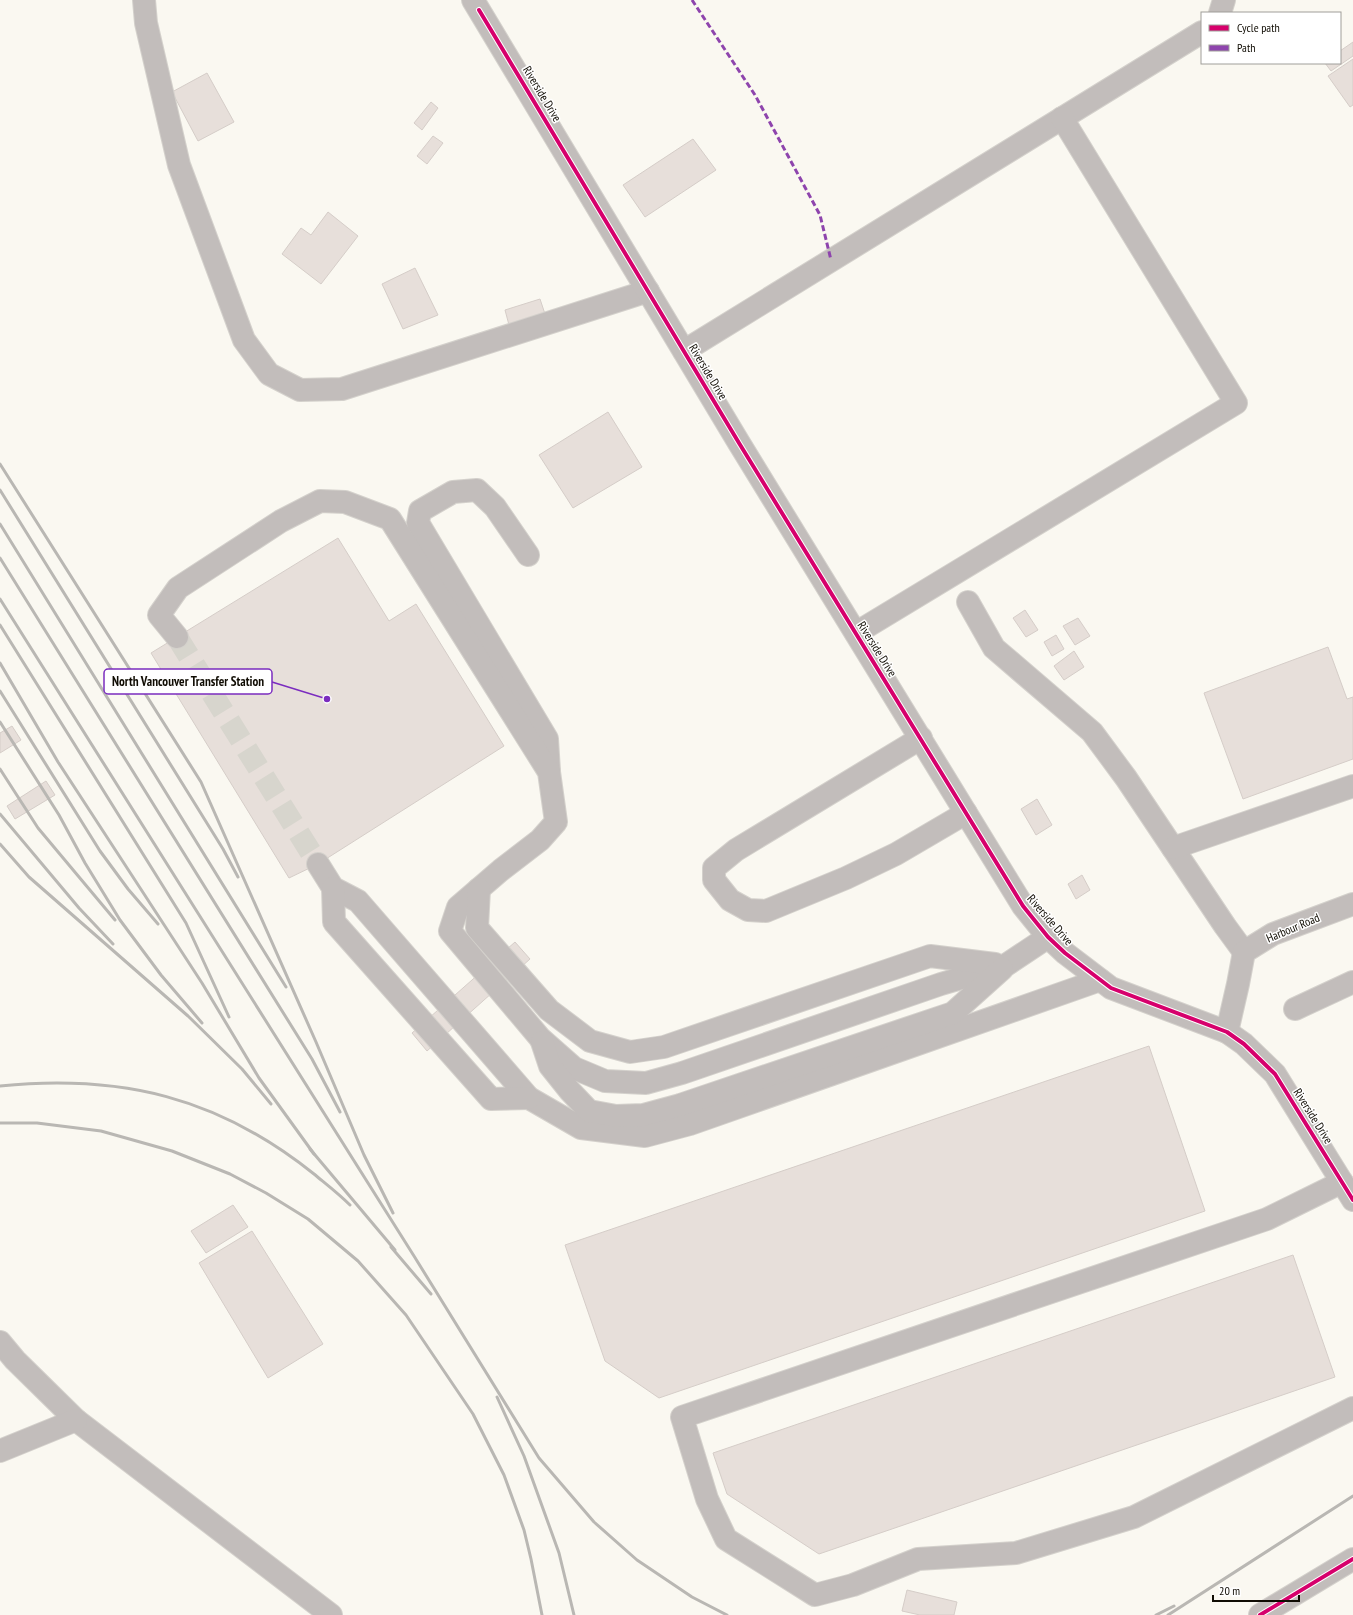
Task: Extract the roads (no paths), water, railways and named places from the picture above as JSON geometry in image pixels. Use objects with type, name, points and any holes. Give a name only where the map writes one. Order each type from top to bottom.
[{"type":"street","points":[[144,0],[146,23],[179,165],[244,340],[270,374],[300,390],[342,389],[648,291]]},
{"type":"street","points":[[1220,12],[1224,0]]},
{"type":"street","name":"Riverside Drive","points":[[476,5],[684,351],[1023,906],[1048,937],[1065,953],[1111,988],[1227,1032],[1244,1044],[1275,1074],[1353,1200]]},
{"type":"street","points":[[684,351],[1201,33]]},
{"type":"street","points":[[856,633],[1236,403],[1062,118]]},
{"type":"street","points":[[528,555],[495,507],[477,490],[453,492],[420,511],[418,523],[548,739],[549,772],[556,822],[540,840],[458,907],[450,932],[540,1038],[574,1068],[605,1081],[646,1083],[682,1073],[940,984],[1006,965]]},
{"type":"street","points":[[177,637],[159,615],[178,588],[281,521],[320,501],[345,502],[390,518],[549,772]]},
{"type":"street","points":[[968,602],[994,648],[1092,732],[1126,778],[1244,952],[1227,1032]]},
{"type":"street","points":[[920,738],[736,850],[714,868],[714,880],[730,900],[748,910],[766,911],[846,878],[890,857],[966,813]]},
{"type":"street","points":[[1173,848],[1353,786]]},
{"type":"street","points":[[318,864],[333,888],[358,902],[528,1098],[581,1128],[645,1136],[690,1124],[1100,980]]},
{"type":"street","points":[[333,888],[334,922],[491,1098],[528,1098]]},
{"type":"street","points":[[479,889],[477,928],[549,1010],[590,1041],[630,1052],[664,1047],[930,956],[1006,965]]},
{"type":"street","name":"Harbour Road","points":[[1244,952],[1273,934],[1353,904]]},
{"type":"street","points":[[540,1038],[550,1066],[570,1091],[623,1103],[684,1088],[947,998],[1006,965],[1048,937]]},
{"type":"street","points":[[1295,1009],[1353,982]]},
{"type":"street","points":[[1342,1182],[1267,1219],[682,1417],[707,1499],[726,1539],[815,1595],[853,1585],[918,1559],[1016,1553],[1134,1517],[1353,1408]]},
{"type":"street","points":[[0,1342],[15,1360],[76,1420],[331,1615]]},
{"type":"street","points":[[0,1450],[76,1420]]},
{"type":"street","points":[[1260,1615],[1353,1559]]},
{"type":"tunnel","points":[[177,637],[318,864]]},
{"type":"railway","points":[[0,464],[201,782],[316,1042],[364,1155],[393,1213]]},
{"type":"railway","points":[[0,490],[223,849],[238,877]]},
{"type":"railway","points":[[0,524],[286,987]]},
{"type":"railway","points":[[0,558],[312,1059],[340,1112]]},
{"type":"railway","points":[[0,599],[414,1256],[539,1458],[594,1522],[637,1560],[692,1597],[727,1615]]},
{"type":"railway","points":[[0,625],[186,923],[229,1017]]},
{"type":"railway","points":[[0,663],[58,762],[202,983],[259,1078],[314,1154]]},
{"type":"railway","points":[[0,691],[100,851],[128,889],[158,924]]},
{"type":"railway","points":[[0,722],[59,815],[85,863],[120,920],[161,975],[202,1023]]},
{"type":"railway","points":[[0,769],[38,828],[115,920]]},
{"type":"railway","points":[[0,814],[79,908],[113,944]]},
{"type":"railway","points":[[0,844],[29,877],[188,1016],[242,1069],[271,1104]]},
{"type":"railway","points":[[0,1086],[44,1083],[87,1084],[127,1088],[166,1097],[204,1109],[241,1126],[278,1148],[314,1174],[350,1205]]},
{"type":"railway","points":[[0,1123],[37,1123],[101,1131],[172,1151],[230,1174],[266,1193],[308,1219],[358,1261],[406,1315],[473,1414],[504,1475],[524,1530],[542,1615]]},
{"type":"railway","points":[[310,1149],[395,1250]]},
{"type":"railway","points":[[391,1247],[431,1294]]},
{"type":"railway","points":[[497,1397],[524,1456],[559,1553],[574,1615]]},
{"type":"railway","points":[[1168,1615],[1353,1496]]},
{"type":"railway","points":[[1156,1615],[1174,1606]]},
{"type":"place","name":"North Vancouver Transfer Station","points":[[327,699]]}]
